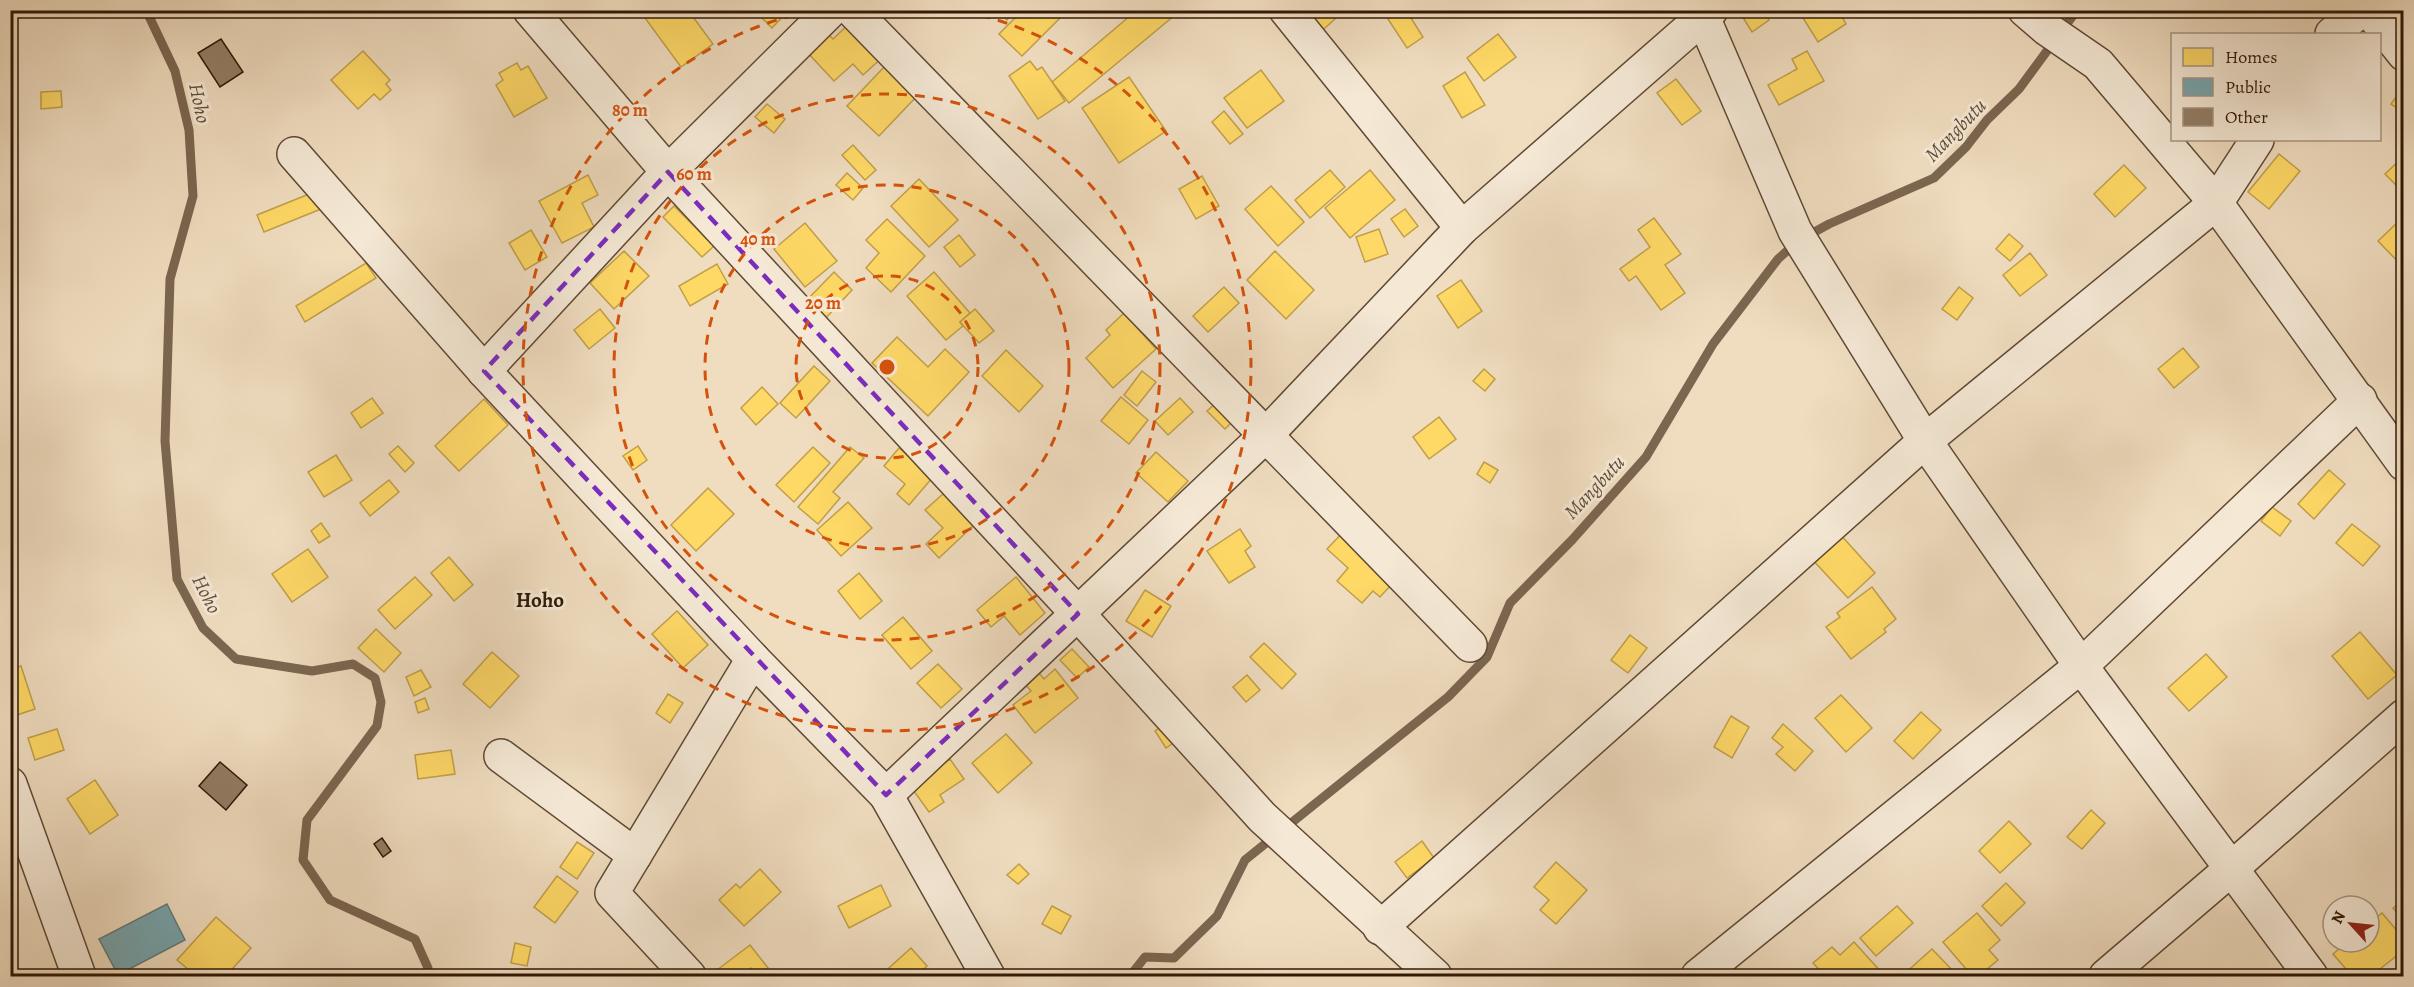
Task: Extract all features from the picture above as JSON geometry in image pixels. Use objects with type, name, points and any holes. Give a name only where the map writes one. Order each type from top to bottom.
[{"type":"street","points":[[530,10],[668,172],[1078,614],[1262,817],[1380,928],[1435,976]]},
{"type":"street","points":[[484,371],[668,172],[831,10]]},
{"type":"street","points":[[852,10],[1470,645]]},
{"type":"street","points":[[1286,10],[1462,228]]},
{"type":"street","points":[[2333,33],[2361,10]]},
{"type":"street","points":[[2369,10],[2403,54]]},
{"type":"street","points":[[886,795],[1265,436],[1462,228],[1704,13],[1795,231],[1925,441],[2081,666],[2311,976]]},
{"type":"street","points":[[2046,27],[2098,64],[2216,203],[2360,400],[2403,464]]},
{"type":"street","points":[[1380,928],[1925,441],[2216,203],[2256,141]]},
{"type":"street","points":[[294,154],[484,371],[753,659],[886,795],[988,976]]},
{"type":"street","points":[[1698,976],[2081,666],[2360,400]]},
{"type":"street","points":[[689,976],[612,893],[753,659]]},
{"type":"street","points":[[2106,976],[2231,869],[2403,716]]},
{"type":"street","points":[[501,756],[634,855]]},
{"type":"street","points":[[10,784],[79,976]]},
{"type":"highlighted area","points":[[668,172],[1078,614],[886,795],[484,371]]},
{"type":"building: Homes","points":[[656,10],[688,10],[713,44],[681,67],[645,18]]},
{"type":"building: Homes","points":[[762,10],[789,10],[772,28],[758,14]]},
{"type":"building: Homes","points":[[994,10],[1015,10],[1007,20]]},
{"type":"building: Homes","points":[[1023,10],[1068,10],[1022,56],[999,34]]},
{"type":"building: Homes","points":[[1137,10],[1181,10],[1069,103],[1052,82]]},
{"type":"building: Homes","points":[[1294,10],[1345,10],[1315,37]]},
{"type":"building: Homes","points":[[1382,10],[1406,10],[1423,37],[1407,48]]},
{"type":"building: Homes","points":[[1750,10],[1763,10],[1769,20],[1752,32],[1742,16]]},
{"type":"building: Homes","points":[[1798,10],[1838,10],[1846,24],[1818,42]]},
{"type":"building: Homes","points":[[853,20],[885,55],[863,75],[853,64],[834,81],[807,52],[827,33],[833,39]]},
{"type":"building: Homes","points":[[1498,34],[1516,57],[1484,81],[1467,58]]},
{"type":"building: Homes","points":[[363,51],[390,80],[386,84],[391,90],[380,100],[374,94],[358,109],[331,80]]},
{"type":"building: Homes","points":[[1807,51],[1824,81],[1779,105],[1768,85],[1797,69],[1792,59]]},
{"type":"building: Homes","points":[[1030,61],[1037,70],[1042,67],[1065,101],[1038,119],[1009,76]]},
{"type":"building: Homes","points":[[517,63],[521,70],[528,66],[547,98],[514,117],[496,85],[503,80],[499,73]]},
{"type":"building: Homes","points":[[885,66],[917,96],[879,136],[847,106]]},
{"type":"building: Homes","points":[[1261,70],[1284,101],[1247,128],[1224,98]]},
{"type":"building: Homes","points":[[1465,72],[1485,105],[1462,118],[1443,86]]},
{"type":"building: Homes","points":[[1129,77],[1166,131],[1119,163],[1082,108]]},
{"type":"building: Homes","points":[[1676,79],[1701,111],[1682,125],[1657,93]]},
{"type":"building: Homes","points":[[2404,86],[2404,113],[2391,104]]},
{"type":"building: Homes","points":[[61,91],[62,107],[41,109],[41,92]]},
{"type":"building: Homes","points":[[767,104],[785,119],[774,133],[755,117]]},
{"type":"building: Homes","points":[[1224,111],[1243,134],[1230,144],[1212,122]]},
{"type":"building: Homes","points":[[853,145],[876,170],[865,180],[842,155]]},
{"type":"building: Homes","points":[[2279,154],[2300,171],[2269,209],[2248,192]]},
{"type":"building: Homes","points":[[2404,156],[2404,186],[2400,189],[2385,174]]},
{"type":"building: Homes","points":[[2124,165],[2146,188],[2115,217],[2094,194]]},
{"type":"building: Homes","points":[[1330,170],[1345,187],[1310,218],[1295,200]]},
{"type":"building: Homes","points":[[1370,170],[1395,200],[1350,238],[1325,208]]},
{"type":"building: Homes","points":[[847,173],[863,188],[853,200],[836,185]]},
{"type":"building: Homes","points":[[588,175],[598,195],[582,203],[594,227],[562,243],[539,201]]},
{"type":"building: Homes","points":[[1202,176],[1219,206],[1196,219],[1179,189]]},
{"type":"building: Homes","points":[[919,179],[958,220],[929,247],[891,206]]},
{"type":"building: Homes","points":[[1271,186],[1304,222],[1278,246],[1245,209]]},
{"type":"building: Homes","points":[[314,192],[321,209],[264,232],[257,215]]},
{"type":"building: Homes","points":[[674,206],[714,246],[702,257],[663,217]]},
{"type":"building: Homes","points":[[1405,209],[1418,226],[1404,237],[1391,219]]},
{"type":"building: Homes","points":[[1654,218],[1681,254],[1665,265],[1685,293],[1661,310],[1636,276],[1629,281],[1620,269],[1650,247],[1638,230]]},
{"type":"building: Homes","points":[[887,219],[925,256],[891,292],[866,268],[879,253],[866,240]]},
{"type":"building: Homes","points":[[2398,222],[2404,227],[2404,268],[2378,241]]},
{"type":"building: Homes","points":[[805,223],[837,261],[805,287],[774,249]]},
{"type":"building: Homes","points":[[1379,229],[1388,254],[1365,262],[1356,237]]},
{"type":"building: Homes","points":[[531,230],[547,257],[525,270],[509,243]]},
{"type":"building: Homes","points":[[2009,234],[2023,246],[2010,261],[1996,249]]},
{"type":"building: Homes","points":[[959,235],[975,255],[960,267],[944,247]]},
{"type":"building: Homes","points":[[624,251],[649,276],[614,309],[590,283]]},
{"type":"building: Homes","points":[[1275,251],[1314,290],[1286,319],[1247,280]]},
{"type":"building: Homes","points":[[2030,253],[2047,275],[2020,296],[2003,275]]},
{"type":"building: Homes","points":[[366,263],[376,278],[305,322],[296,306]]},
{"type":"building: Homes","points":[[717,264],[728,284],[690,306],[679,286]]},
{"type":"building: Homes","points":[[834,272],[852,290],[824,320],[806,301]]},
{"type":"building: Homes","points":[[934,272],[970,313],[960,322],[963,326],[946,340],[907,296]]},
{"type":"building: Homes","points":[[1461,280],[1482,311],[1458,328],[1437,296]]},
{"type":"building: Homes","points":[[1224,287],[1239,303],[1208,332],[1193,316]]},
{"type":"building: Homes","points":[[1959,287],[1973,298],[1957,320],[1942,309]]},
{"type":"building: Homes","points":[[600,309],[615,328],[589,349],[574,330]]},
{"type":"building: Homes","points":[[975,309],[994,331],[979,343],[960,322]]},
{"type":"building: Homes","points":[[1124,313],[1156,349],[1113,388],[1086,358],[1110,335],[1106,330]]},
{"type":"building: Homes","points":[[897,337],[928,367],[945,349],[969,372],[928,416],[872,363]]},
{"type":"building: Homes","points":[[2183,348],[2199,367],[2174,388],[2158,369]]},
{"type":"building: Homes","points":[[1006,350],[1043,386],[1019,412],[982,376]]},
{"type":"building: Homes","points":[[814,366],[830,381],[796,418],[780,403]]},
{"type":"building: Homes","points":[[1484,369],[1495,379],[1485,391],[1473,381]]},
{"type":"building: Homes","points":[[1142,371],[1156,382],[1137,406],[1124,395]]},
{"type":"building: Homes","points":[[762,387],[778,404],[756,425],[741,408]]},
{"type":"building: Homes","points":[[1121,397],[1148,420],[1129,444],[1101,421]]},
{"type":"building: Homes","points":[[372,398],[383,413],[361,428],[351,413]]},
{"type":"building: Homes","points":[[1180,398],[1193,412],[1168,435],[1155,421]]},
{"type":"building: Homes","points":[[484,399],[508,425],[459,471],[435,446]]},
{"type":"building: Homes","points":[[1220,399],[1237,417],[1225,429],[1207,411]]},
{"type":"building: Homes","points":[[1439,417],[1456,439],[1429,459],[1413,437]]},
{"type":"building: Homes","points":[[398,446],[414,463],[405,472],[389,454]]},
{"type":"building: Homes","points":[[638,446],[647,460],[633,470],[623,456]]},
{"type":"building: Homes","points":[[813,447],[830,463],[794,502],[776,485]]},
{"type":"building: Homes","points":[[850,447],[864,458],[833,492],[840,498],[818,524],[798,507]]},
{"type":"building: Homes","points":[[899,448],[933,477],[909,505],[897,494],[905,484],[884,466]]},
{"type":"building: Homes","points":[[1156,452],[1188,481],[1168,502],[1136,473]]},
{"type":"building: Homes","points":[[336,455],[352,480],[324,497],[308,472]]},
{"type":"building: Homes","points":[[1484,462],[1498,470],[1490,483],[1477,474]]},
{"type":"building: Homes","points":[[2329,470],[2345,484],[2314,519],[2298,504]]},
{"type":"building: Homes","points":[[389,480],[399,492],[370,516],[360,503]]},
{"type":"building: Homes","points":[[708,488],[734,514],[696,551],[671,525]]},
{"type":"building: Homes","points":[[944,493],[974,525],[939,558],[926,544],[943,528],[925,510]]},
{"type":"building: Homes","points":[[848,502],[872,528],[841,556],[817,530]]},
{"type":"building: Homes","points":[[2272,507],[2291,521],[2280,536],[2261,521]]},
{"type":"building: Homes","points":[[321,523],[330,536],[319,543],[311,531]]},
{"type":"building: Homes","points":[[2352,524],[2380,546],[2363,566],[2336,543]]},
{"type":"building: Homes","points":[[1240,529],[1251,546],[1245,551],[1255,567],[1229,583],[1207,551]]},
{"type":"building: Homes","points":[[1346,529],[1401,574],[1380,597],[1373,591],[1362,603],[1337,581],[1348,568],[1327,549]]},
{"type":"building: Homes","points":[[1839,533],[1875,573],[1848,598],[1811,558]]},
{"type":"building: Homes","points":[[308,549],[328,577],[292,602],[272,574]]},
{"type":"building: Homes","points":[[449,557],[473,585],[454,601],[431,573]]},
{"type":"building: Homes","points":[[859,573],[882,601],[860,619],[838,591]]},
{"type":"building: Homes","points":[[415,577],[432,595],[395,629],[378,610]]},
{"type":"building: Homes","points":[[1016,577],[1045,613],[1020,635],[1004,616],[991,627],[977,610]]},
{"type":"building: Homes","points":[[1872,587],[1896,619],[1884,629],[1886,632],[1851,659],[1826,627],[1840,617],[1837,613]]},
{"type":"building: Homes","points":[[1145,590],[1171,606],[1152,637],[1126,621]]},
{"type":"building: Homes","points":[[677,611],[708,645],[683,668],[652,634]]},
{"type":"building: Homes","points":[[903,617],[932,651],[911,669],[882,635]]},
{"type":"building: Homes","points":[[376,629],[401,653],[384,672],[358,648]]},
{"type":"building: Homes","points":[[2360,632],[2397,675],[2368,699],[2332,656]]},
{"type":"building: Homes","points":[[1630,635],[1647,648],[1628,673],[1611,660]]},
{"type":"building: Homes","points":[[1264,643],[1296,674],[1282,689],[1250,657]]},
{"type":"building: Homes","points":[[1072,649],[1089,667],[1077,678],[1060,660]]},
{"type":"building: Homes","points":[[492,652],[519,676],[490,708],[463,684]]},
{"type":"building: Homes","points":[[2206,654],[2227,677],[2189,711],[2168,688]]},
{"type":"building: Homes","points":[[938,664],[962,689],[941,708],[917,683]]},
{"type":"building: Homes","points":[[21,666],[35,709],[17,715],[10,695],[10,669]]},
{"type":"building: Homes","points":[[1055,669],[1078,698],[1035,733],[1013,705],[1031,691],[1025,684],[1039,673],[1044,679]]},
{"type":"building: Homes","points":[[421,670],[431,687],[414,696],[406,677]]},
{"type":"building: Homes","points":[[1247,675],[1260,690],[1246,702],[1233,687]]},
{"type":"building: Homes","points":[[668,694],[683,703],[670,723],[656,713]]},
{"type":"building: Homes","points":[[1841,695],[1872,728],[1846,752],[1815,718]]},
{"type":"building: Homes","points":[[425,698],[429,709],[418,713],[415,702]]},
{"type":"building: Homes","points":[[1921,712],[1941,730],[1913,759],[1894,741]]},
{"type":"building: Homes","points":[[1731,716],[1749,727],[1732,758],[1714,747]]},
{"type":"building: Homes","points":[[1167,722],[1178,740],[1166,748],[1155,731]]},
{"type":"building: Homes","points":[[1783,724],[1813,751],[1795,771],[1776,754],[1783,747],[1772,738]]},
{"type":"building: Homes","points":[[57,729],[64,750],[35,760],[28,738]]},
{"type":"building: Homes","points":[[1006,734],[1032,763],[998,793],[972,763]]},
{"type":"building: Homes","points":[[451,750],[455,774],[418,779],[415,755]]},
{"type":"building: Homes","points":[[950,759],[964,779],[940,795],[944,802],[929,812],[911,787]]},
{"type":"building: Homes","points":[[95,780],[118,815],[90,834],[67,799]]},
{"type":"building: Homes","points":[[2091,810],[2105,823],[2082,849],[2067,837]]},
{"type":"building: Homes","points":[[2009,821],[2031,844],[2000,873],[1979,851]]},
{"type":"building: Homes","points":[[1422,841],[1434,858],[1407,878],[1395,862]]},
{"type":"building: Homes","points":[[577,842],[594,853],[577,879],[560,867]]},
{"type":"building: Homes","points":[[1556,862],[1587,890],[1556,924],[1540,910],[1549,900],[1534,887]]},
{"type":"building: Homes","points":[[1019,864],[1029,874],[1018,884],[1007,875]]},
{"type":"building: Homes","points":[[760,869],[781,892],[744,926],[719,900],[736,884],[740,888]]},
{"type":"building: Homes","points":[[557,876],[578,892],[555,923],[534,907]]},
{"type":"building: Homes","points":[[2006,883],[2025,903],[2001,926],[1982,906]]},
{"type":"building: Homes","points":[[881,885],[891,906],[849,928],[838,906]]},
{"type":"building: Homes","points":[[2404,899],[2404,921],[2393,908]]},
{"type":"building: Homes","points":[[1052,906],[1071,916],[1061,934],[1042,924]]},
{"type":"building: Homes","points":[[1897,906],[1913,923],[1876,956],[1860,938]]},
{"type":"building: Homes","points":[[1977,913],[2000,940],[1989,950],[1998,960],[1979,976],[1972,976],[1943,942]]},
{"type":"building: Homes","points":[[2381,914],[2404,939],[2404,950],[2371,976],[2352,976],[2333,954],[2381,954]]},
{"type":"building: Homes","points":[[216,917],[251,948],[226,976],[220,976],[213,971],[208,976],[196,976],[177,960]]},
{"type":"building: Homes","points":[[1854,942],[1882,973],[1878,976],[1825,976],[1813,963],[1832,947],[1840,955]]},
{"type":"building: Homes","points":[[515,943],[531,947],[527,966],[511,963]]},
{"type":"building: Homes","points":[[750,945],[768,968],[758,976],[751,968],[740,976],[722,976],[717,970]]},
{"type":"building: Homes","points":[[911,948],[927,966],[919,974],[921,976],[880,976]]},
{"type":"building: Homes","points":[[1932,949],[1956,974],[1953,976],[1902,976]]},
{"type":"building: Public","points":[[167,904],[185,940],[118,975],[99,939]]},
{"type":"building: Other","points":[[221,39],[243,72],[220,87],[198,53]]},
{"type":"building: Other","points":[[220,762],[247,785],[226,810],[199,786]]},
{"type":"building: Other","points":[[382,838],[391,851],[383,857],[374,844]]},
{"type":"waterway","name":"Hoho","points":[[146,10],[175,71],[189,130],[193,196],[170,279],[165,441],[177,579],[203,628],[236,659],[312,671],[353,664],[375,678],[381,702],[377,726],[307,820],[303,860],[330,900],[415,939],[428,968],[425,976]]},
{"type":"waterway","name":"Mangbutu","points":[[1130,976],[1145,957],[1174,958],[1217,916],[1245,860],[1448,697],[1487,657],[1510,603],[1572,540],[1646,457],[1713,344],[1778,259],[1798,241],[1829,224],[1934,178],[2019,89],[2077,10]]},
{"type":"district","name":"Hoho","points":[[540,600]]}]
